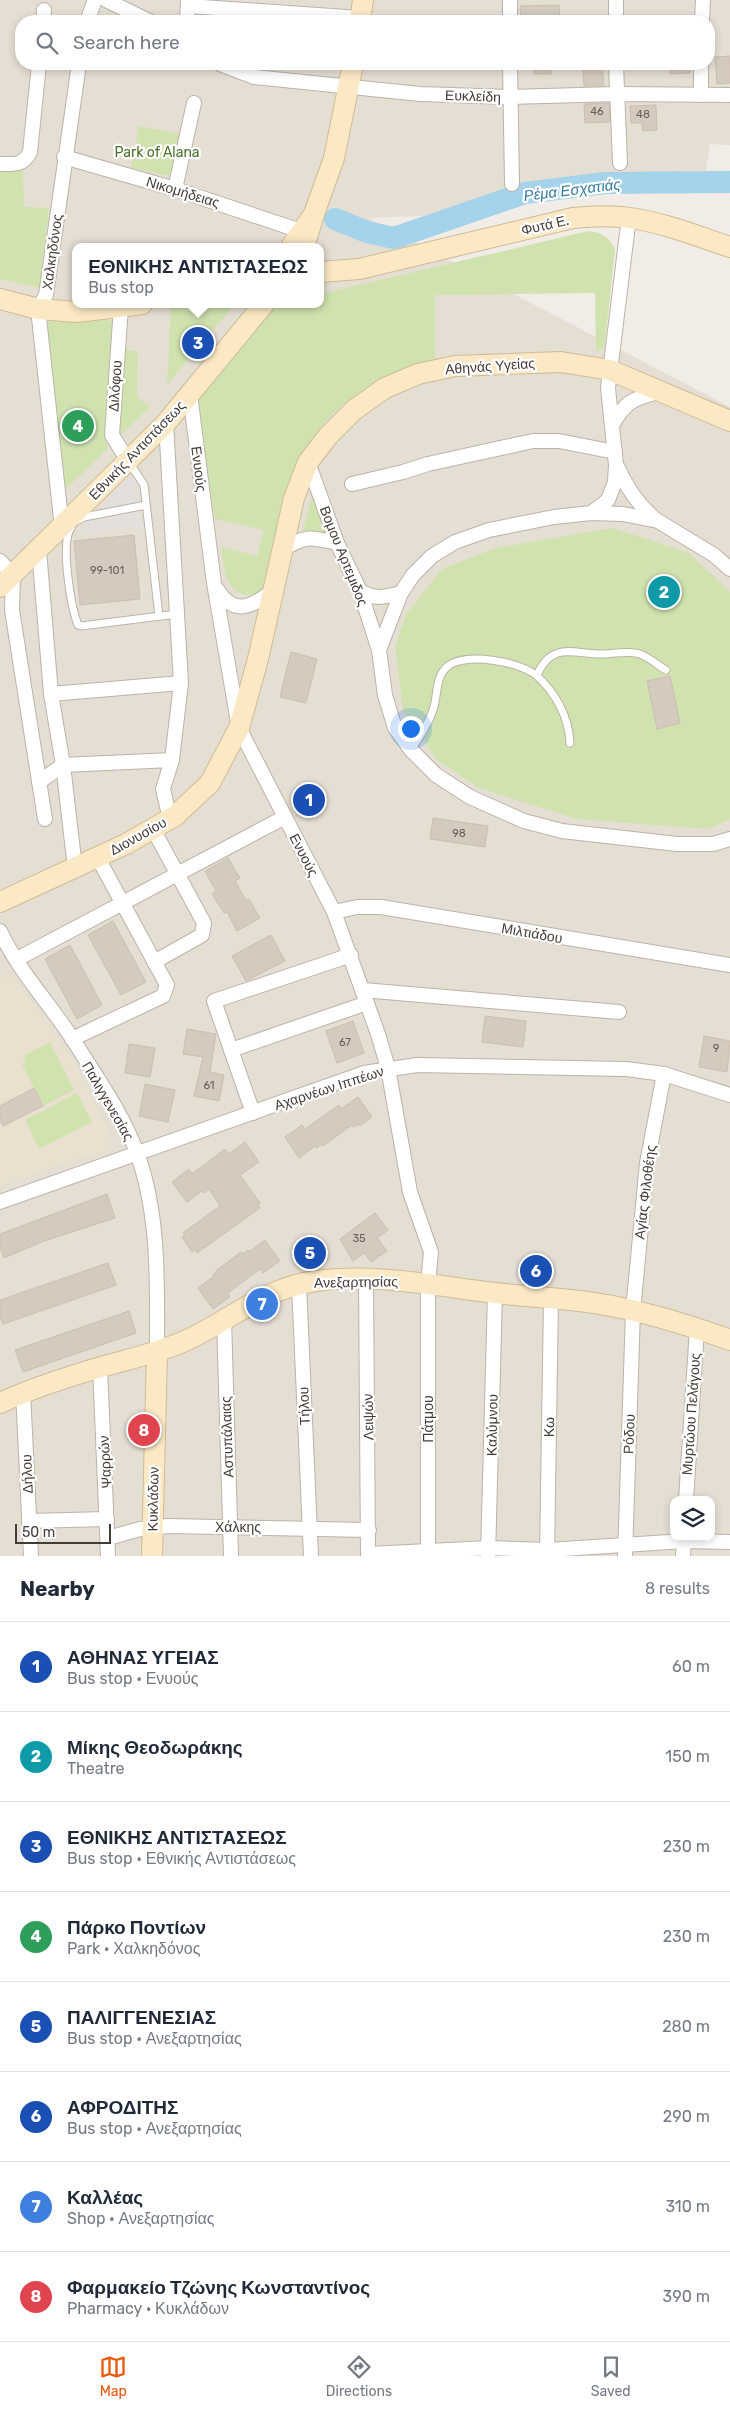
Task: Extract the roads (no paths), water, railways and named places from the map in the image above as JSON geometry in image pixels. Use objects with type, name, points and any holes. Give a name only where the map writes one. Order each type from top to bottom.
[{"type":"street","points":[[89,15],[95,0]]},
{"type":"street","points":[[106,0],[137,15]]},
{"type":"street","points":[[510,0],[510,15]]},
{"type":"street","points":[[616,0],[616,15]]},
{"type":"street","points":[[702,15],[703,0]]},
{"type":"street","points":[[188,3],[361,13]]},
{"type":"street","points":[[0,164],[19,164],[26,161],[30,152],[38,70]]},
{"type":"street","name":"Χαλκηδόνος","points":[[62,528],[38,310],[46,295],[78,70]]},
{"type":"street","name":"Ευκλείδη","points":[[236,70],[254,77],[420,94],[509,97],[616,94],[730,95]]},
{"type":"street","points":[[302,242],[334,158],[352,70]]},
{"type":"street","points":[[510,70],[512,184]]},
{"type":"street","points":[[616,70],[620,163]]},
{"type":"street","points":[[701,70],[701,95]]},
{"type":"street","points":[[175,188],[194,103]]},
{"type":"street","name":"Νικομήδειας","points":[[64,158],[175,188],[302,242]]},
{"type":"street","points":[[591,513],[608,500],[615,482],[616,458],[608,388],[630,217]]},
{"type":"street","name":"Φυτά Ε.","points":[[324,273],[359,269],[573,218],[630,217],[667,226],[730,247]]},
{"type":"street","points":[[0,299],[38,310],[77,312],[112,308]]},
{"type":"street","name":"Διλόφου","points":[[121,308],[112,435],[128,461]]},
{"type":"street","name":"Εθνικής Αντιστάσεως","points":[[4,575],[39,550],[166,423],[261,308]]},
{"type":"street","name":"Αθηνάς Υγείας","points":[[239,728],[258,660],[294,498],[308,462],[328,436],[354,410],[385,388],[418,374],[455,366],[561,362],[610,370],[730,421]]},
{"type":"street","points":[[612,425],[623,406],[642,397],[662,391]]},
{"type":"street","name":"Ενυούς","points":[[190,394],[214,583],[239,728],[334,912],[365,996],[388,1068],[410,1192],[431,1252],[428,1283]]},
{"type":"street","points":[[166,423],[181,683],[172,760],[163,788],[170,819]]},
{"type":"street","points":[[352,484],[428,464],[533,441],[560,442],[616,458]]},
{"type":"street","points":[[616,458],[627,488],[641,506],[658,521],[714,555],[730,569]]},
{"type":"street","name":"Βομου Αρτεμιδος","points":[[308,462],[337,543],[360,591],[379,650],[385,695],[395,728],[411,750],[436,775],[470,797],[524,821],[562,831],[677,844],[713,844],[730,839]]},
{"type":"street","points":[[379,650],[401,593],[413,575],[432,556],[455,542],[489,530],[554,516],[591,513],[623,514],[658,521]]},
{"type":"street","points":[[282,550],[298,539],[313,538],[337,543]]},
{"type":"street","points":[[39,550],[50,694],[63,764],[75,868]]},
{"type":"street","points":[[4,575],[12,610],[44,818]]},
{"type":"street","points":[[214,583],[224,601],[236,606],[248,606],[260,601],[273,590]]},
{"type":"street","points":[[360,591],[370,597],[384,598],[401,593]]},
{"type":"street","points":[[50,694],[181,683]]},
{"type":"street","name":"Διονυσίου","points":[[0,902],[98,858],[170,819],[210,783],[239,728]]},
{"type":"street","points":[[38,782],[63,764],[172,760]]},
{"type":"street","points":[[17,959],[285,817]]},
{"type":"street","points":[[152,829],[204,923],[202,934],[154,962]]},
{"type":"street","points":[[72,1039],[162,996],[167,985],[98,858]]},
{"type":"street","name":"Μιλτιάδου","points":[[334,912],[357,907],[381,907],[730,966]]},
{"type":"street","name":"Παλιγγενεσίας","points":[[0,931],[112,1102],[137,1153],[148,1196],[152,1230],[156,1284],[156,1352]]},
{"type":"street","points":[[253,1113],[214,1001],[351,955]]},
{"type":"street","points":[[231,1050],[365,996],[619,1012]]},
{"type":"street","name":"Αχαρνέων Ιππέων","points":[[0,1202],[364,1073],[388,1068],[417,1065],[454,1065],[626,1069],[664,1074],[730,1095]]},
{"type":"street","name":"Αγίας Φιλοθέης","points":[[633,1311],[646,1163],[664,1074]]},
{"type":"street","name":"Ανεξαρτησίας","points":[[0,1403],[23,1392],[156,1352],[187,1340],[273,1292],[316,1280],[366,1279],[428,1283],[495,1294],[594,1303],[697,1328],[730,1340]]},
{"type":"street","name":"Λειψών","points":[[366,1279],[368,1555]]},
{"type":"street","name":"Πάτμου","points":[[428,1283],[428,1553]]},
{"type":"street","name":"Τήλου","points":[[299,1284],[311,1556]]},
{"type":"street","name":"Καλύμνου","points":[[488,1552],[495,1294]]},
{"type":"street","name":"Κω","points":[[548,1553],[552,1298]]},
{"type":"street","name":"Ρόδου","points":[[626,1550],[633,1311]]},
{"type":"street","name":"Αστυπάλαιας","points":[[224,1319],[231,1556]]},
{"type":"street","name":"Μυρτώου Πελάγους","points":[[686,1496],[697,1328]]},
{"type":"street","name":"Κυκλάδων","points":[[152,1556],[156,1352]]},
{"type":"street","name":"Ψαρρών","points":[[100,1368],[108,1556]]},
{"type":"street","name":"Δήλου","points":[[23,1392],[31,1556]]},
{"type":"street","points":[[29,1521],[107,1519]]},
{"type":"street","name":"Χάλκης","points":[[108,1538],[140,1529],[152,1528],[369,1530]]},
{"type":"street","points":[[368,1555],[626,1550],[673,1541]]},
{"type":"street","points":[[683,1556],[684,1541]]},
{"type":"street","points":[[715,1541],[730,1542]]},
{"type":"lane","points":[[128,461],[144,485],[159,616]]},
{"type":"lane","points":[[146,505],[84,517],[76,522],[68,533],[66,544],[73,611],[78,625],[81,626],[177,614]]},
{"type":"lane","points":[[536,675],[543,662],[561,651],[592,654],[632,652],[642,654],[666,670]]},
{"type":"lane","points":[[411,750],[423,732],[434,708],[438,681],[446,667],[457,660],[472,658],[516,667],[536,675],[560,706],[570,728],[570,743]]},
{"type":"waterway","name":"Ρέμα Εσχατιάς","points":[[335,219],[367,232],[394,238],[525,193],[605,183],[730,182]]},
{"type":"place","name":"ΕΘΝΙΚΗΣ ΑΝΤΙΣΤΑΣΕΩΣ","points":[[198,343]]},
{"type":"place","name":"Πάρκο Ποντίων","points":[[78,426]]},
{"type":"place","name":"Μίκης Θεοδωράκης","points":[[664,592]]},
{"type":"place","name":"ΑΘΗΝΑΣ ΥΓΕΙΑΣ","points":[[309,800]]},
{"type":"place","name":"ΠΑΛΙΓΓΕΝΕΣΙΑΣ","points":[[310,1253]]},
{"type":"place","name":"ΑΦΡΟΔΙΤΗΣ","points":[[536,1271]]},
{"type":"place","name":"Καλλέας","points":[[262,1304]]},
{"type":"place","name":"Φαρμακείο Τζώνης Κωνσταντίνος","points":[[144,1430]]},
{"type":"park label","name":"Park of Alana","points":[[157,152]]}]
